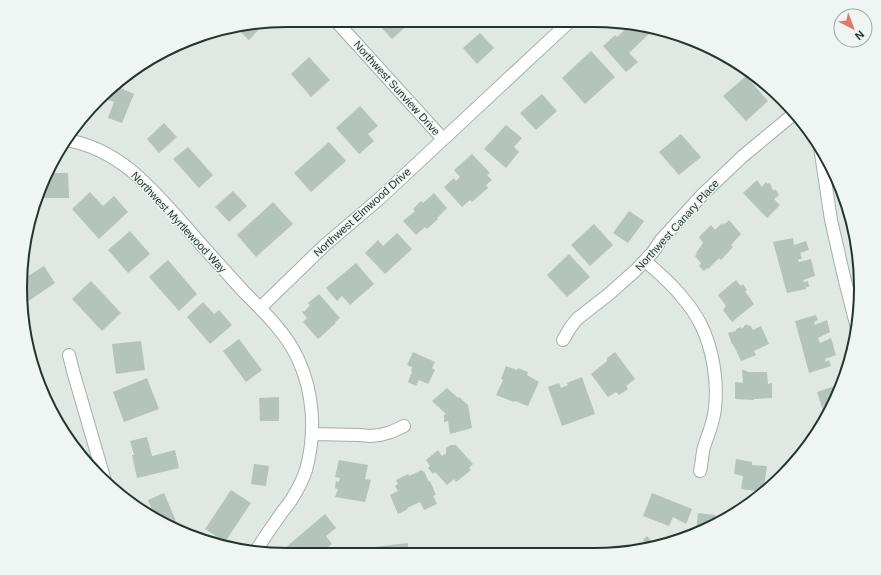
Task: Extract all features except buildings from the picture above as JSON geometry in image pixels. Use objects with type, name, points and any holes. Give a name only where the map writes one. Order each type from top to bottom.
[{"type":"street","name":"Northwest Sunview Drive","points":[[341,27],[444,139]]},
{"type":"street","name":"Northwest Elmwood Drive","points":[[260,308],[325,245],[444,139],[564,27]]},
{"type":"street","name":"Northwest Canary Place","points":[[563,340],[577,319],[609,294],[645,261],[661,240],[703,194],[743,156],[790,117]]},
{"type":"street","name":"Northwest Myrtlewood Way","points":[[73,141],[95,148],[112,157],[134,172],[156,193],[260,308]]},
{"type":"street","points":[[822,163],[831,220],[853,311]]},
{"type":"street","points":[[645,261],[669,282],[682,296],[702,326],[709,345],[715,373],[715,410],[704,448],[700,471]]},
{"type":"street","points":[[258,546],[292,499],[306,469],[313,434],[311,399],[308,383],[298,359],[290,344],[260,308]]},
{"type":"street","points":[[69,355],[102,471]]},
{"type":"street","points":[[313,434],[370,436],[391,432],[404,426]]}]
